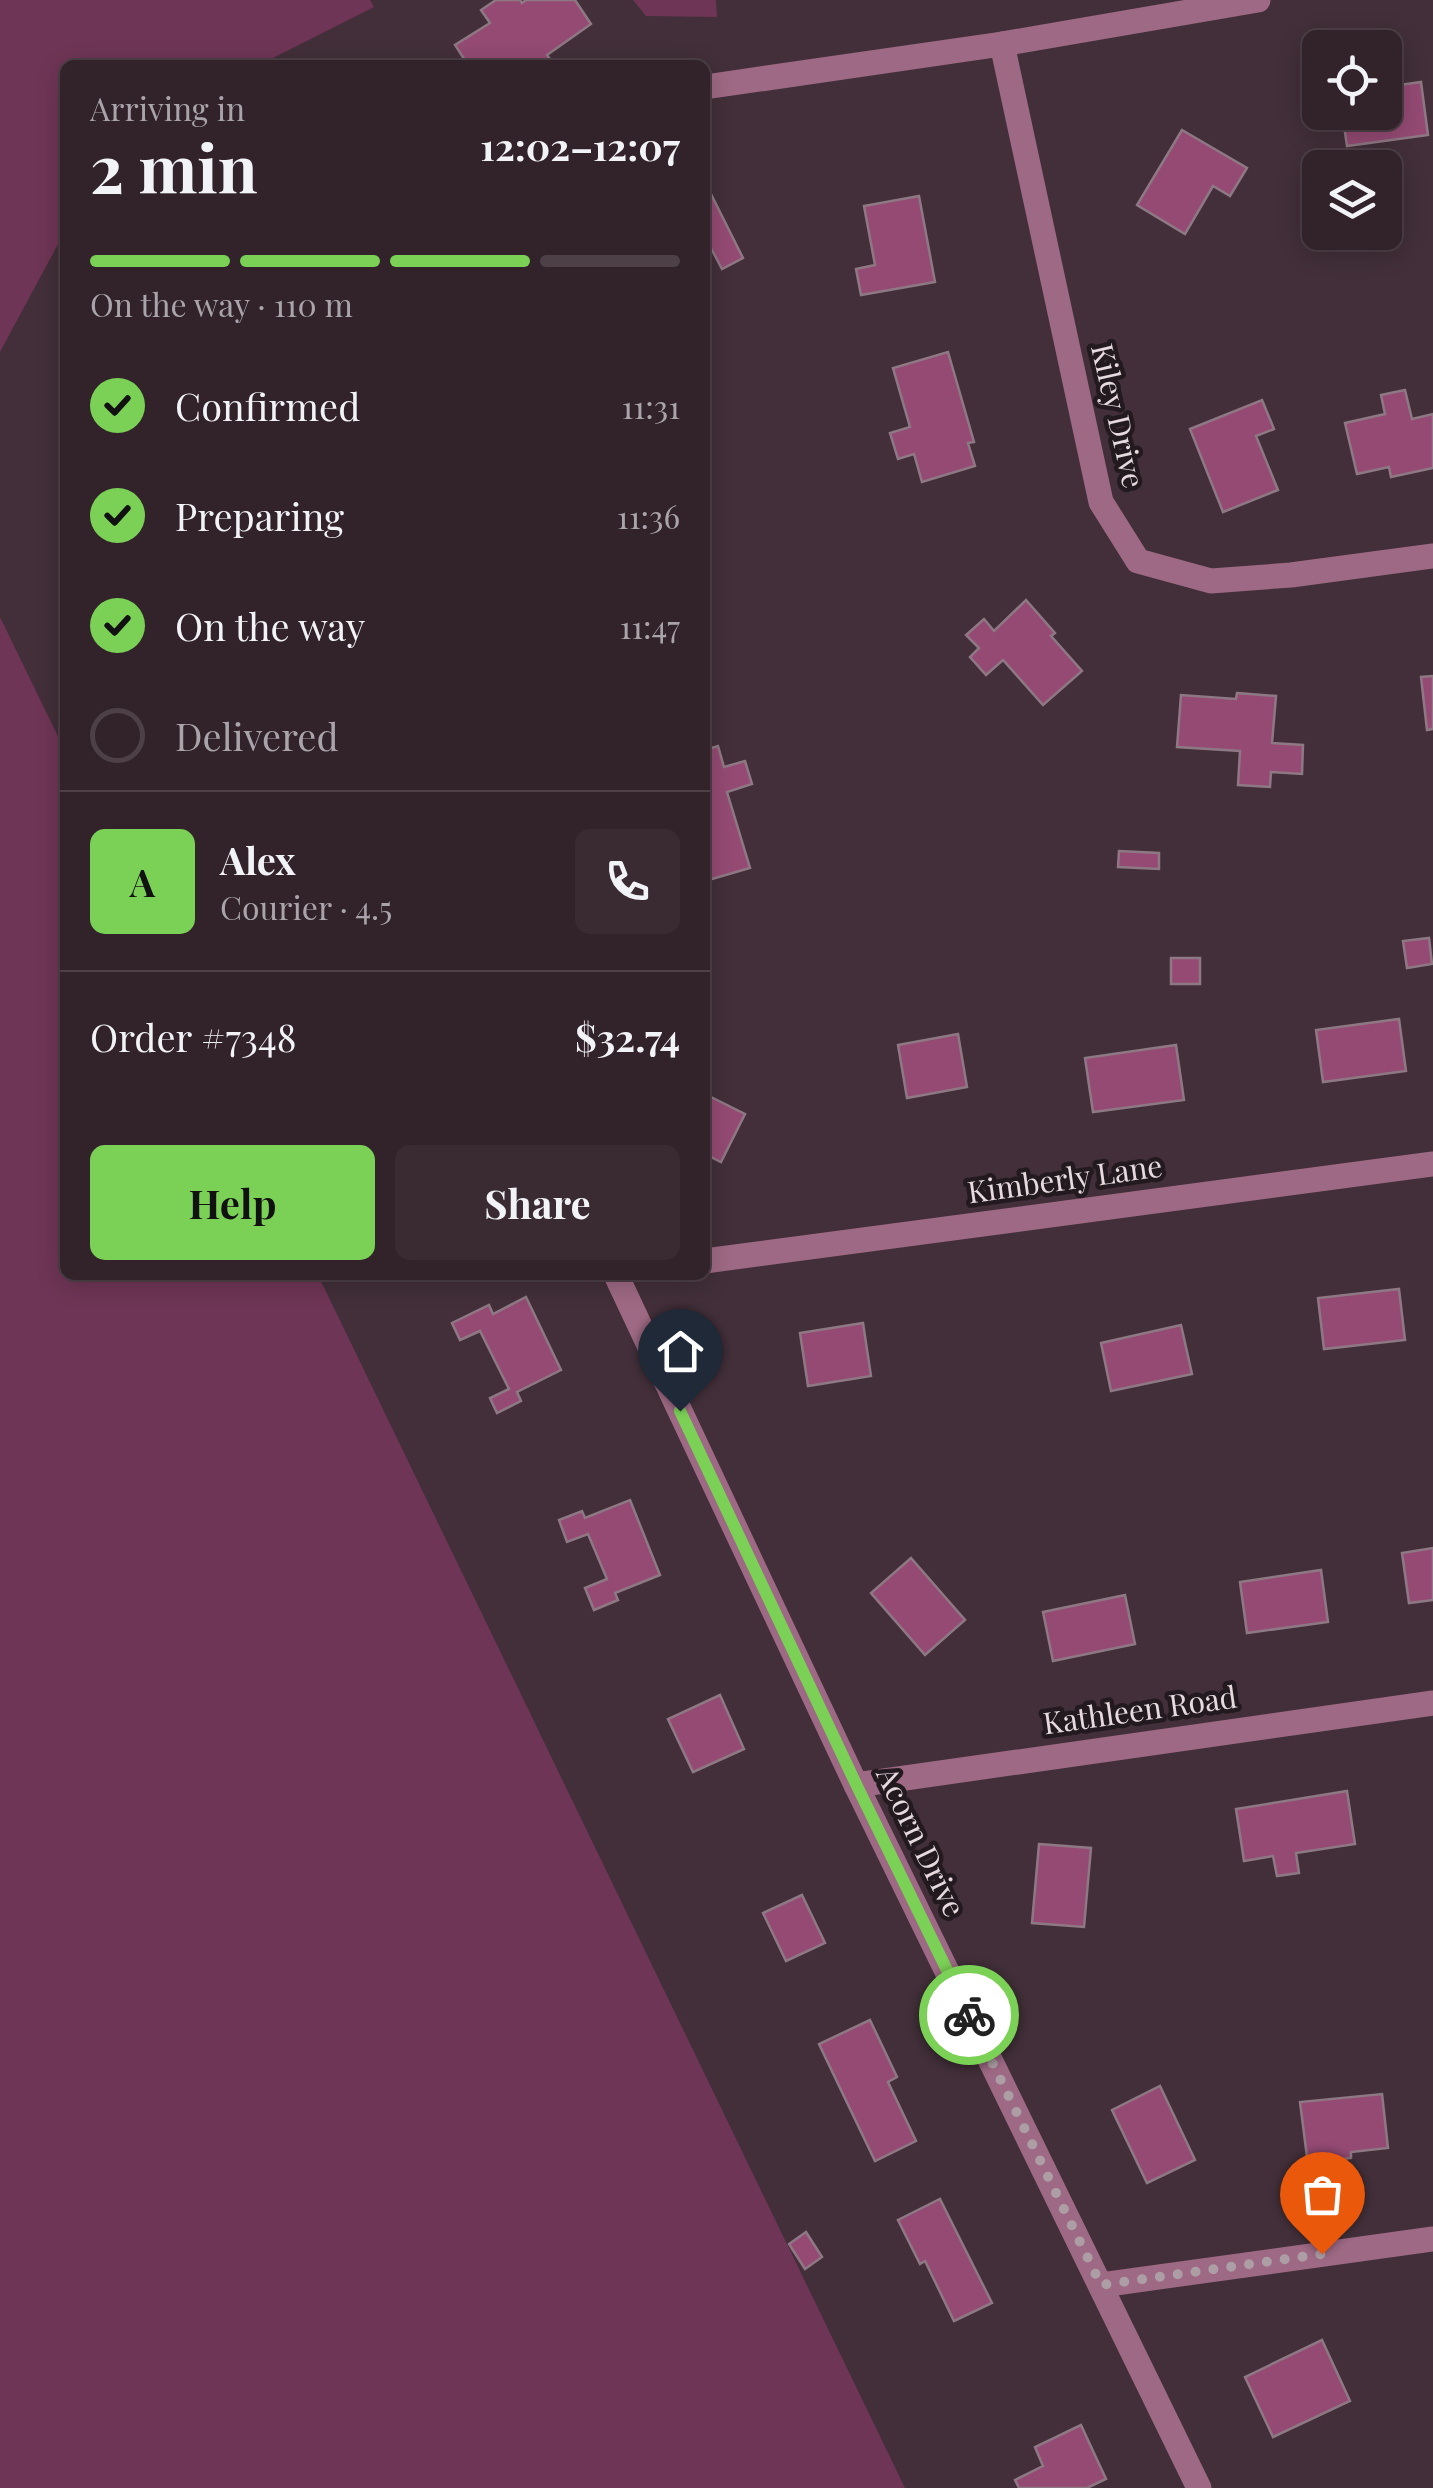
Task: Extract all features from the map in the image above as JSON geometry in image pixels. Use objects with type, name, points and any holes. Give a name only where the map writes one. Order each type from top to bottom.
[{"type":"street","points":[[710,86],[1002,44],[1258,0]]},
{"type":"street","name":"Kiley Drive","points":[[1002,44],[1101,502],[1138,561],[1210,581],[1291,575],[1433,556]]},
{"type":"street","name":"Kimberly Lane","points":[[710,1260],[1433,1164]]},
{"type":"street","name":"Acorn Drive","points":[[618,1280],[856,1784],[1199,2488]]},
{"type":"street","name":"Kathleen Road","points":[[856,1784],[1433,1703]]},
{"type":"street","points":[[1101,2285],[1433,2238]]},
{"type":"shaded area","points":[[0,0],[370,0],[374,7],[269,60],[60,60],[60,240],[0,352]]},
{"type":"shaded area","points":[[633,0],[716,0],[717,17],[646,16]]},
{"type":"shaded area","points":[[0,617],[60,741],[60,1280],[320,1280],[905,2488],[0,2488]]},
{"type":"building","points":[[496,0],[575,0],[591,24],[547,55],[551,60],[465,60],[455,45],[490,23],[481,10]]},
{"type":"building","points":[[1421,82],[1428,135],[1347,146],[1345,130],[1402,130],[1402,85]]},
{"type":"building","points":[[1182,130],[1247,168],[1230,196],[1213,186],[1185,234],[1137,205]]},
{"type":"building","points":[[710,192],[743,258],[722,269],[712,250]]},
{"type":"building","points":[[919,196],[935,282],[861,295],[856,269],[875,265],[864,206]]},
{"type":"building","points":[[948,352],[974,442],[968,443],[975,466],[922,482],[914,454],[898,459],[890,433],[910,427],[893,368]]},
{"type":"building","points":[[1405,390],[1412,419],[1433,414],[1433,468],[1391,477],[1389,467],[1357,474],[1345,423],[1385,414],[1381,395]]},
{"type":"building","points":[[1262,400],[1274,429],[1256,436],[1278,490],[1223,512],[1190,429]]},
{"type":"building","points":[[1026,600],[1082,671],[1043,705],[1003,660],[986,675],[970,657],[979,648],[966,635],[984,619],[994,631]]},
{"type":"building","points":[[1433,676],[1433,729],[1427,730],[1421,677]]},
{"type":"building","points":[[1237,693],[1276,696],[1272,743],[1303,745],[1302,774],[1271,772],[1270,787],[1238,785],[1240,751],[1177,747],[1181,695],[1236,699]]},
{"type":"building","points":[[718,746],[724,767],[745,761],[752,784],[727,792],[750,868],[710,880],[710,748]]},
{"type":"building","points":[[1119,851],[1159,853],[1159,869],[1118,867]]},
{"type":"building","points":[[1429,938],[1432,964],[1407,968],[1403,941]]},
{"type":"building","points":[[1171,958],[1200,958],[1200,984],[1171,984]]},
{"type":"building","points":[[1399,1019],[1406,1071],[1323,1082],[1316,1030]]},
{"type":"building","points":[[958,1034],[967,1087],[907,1098],[898,1045]]},
{"type":"building","points":[[1176,1045],[1184,1100],[1093,1112],[1085,1058]]},
{"type":"building","points":[[710,1096],[745,1114],[721,1162],[710,1156]]},
{"type":"building","points":[[1399,1289],[1405,1340],[1324,1349],[1318,1298]]},
{"type":"building","points":[[526,1297],[561,1370],[517,1392],[521,1401],[497,1413],[490,1398],[509,1389],[480,1331],[460,1340],[452,1323],[489,1305],[493,1314]]},
{"type":"building","points":[[863,1323],[871,1376],[808,1386],[800,1333]]},
{"type":"building","points":[[1181,1325],[1192,1374],[1111,1391],[1101,1343]]},
{"type":"building","points":[[630,1500],[660,1575],[615,1593],[618,1600],[594,1610],[585,1588],[607,1579],[588,1534],[567,1542],[559,1520],[582,1511],[585,1518]]},
{"type":"building","points":[[1433,1548],[1433,1600],[1409,1603],[1402,1553]]},
{"type":"building","points":[[911,1558],[965,1620],[925,1655],[871,1593]]},
{"type":"building","points":[[1321,1570],[1328,1622],[1247,1633],[1240,1582]]},
{"type":"building","points":[[1125,1595],[1135,1644],[1053,1661],[1043,1612]]},
{"type":"building","points":[[720,1695],[744,1749],[693,1772],[668,1719]]},
{"type":"building","points":[[1347,1791],[1355,1844],[1296,1853],[1299,1873],[1277,1876],[1273,1856],[1244,1861],[1236,1809]]},
{"type":"building","points":[[1039,1844],[1091,1848],[1084,1927],[1032,1923]]},
{"type":"building","points":[[802,1895],[825,1943],[786,1961],[763,1913]]},
{"type":"building","points":[[870,2020],[897,2077],[888,2082],[916,2141],[875,2161],[819,2044]]},
{"type":"building","points":[[1160,2086],[1195,2160],[1147,2183],[1112,2110]]},
{"type":"building","points":[[1382,2094],[1388,2148],[1351,2152],[1351,2158],[1329,2161],[1329,2154],[1307,2157],[1300,2102]]},
{"type":"building","points":[[940,2199],[992,2303],[954,2321],[925,2261],[920,2264],[898,2220]]},
{"type":"building","points":[[806,2232],[822,2257],[805,2269],[789,2244]]},
{"type":"building","points":[[1322,2340],[1350,2401],[1273,2437],[1245,2377]]},
{"type":"building","points":[[1081,2425],[1106,2479],[1087,2488],[1019,2488],[1015,2480],[1043,2466],[1035,2447]]},
{"type":"way so far","points":[[969,2015],[1101,2285],[1322,2254]]},
{"type":"route","points":[[680,1411],[969,2015]]}]
